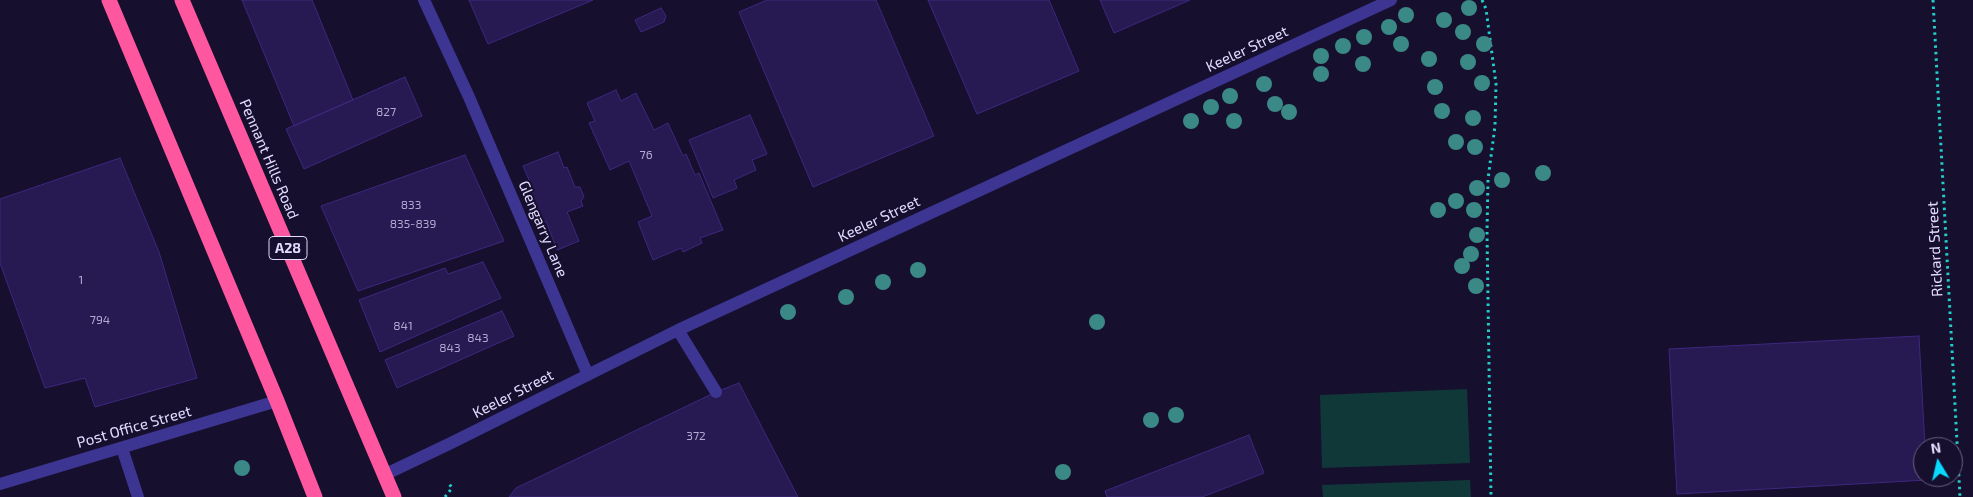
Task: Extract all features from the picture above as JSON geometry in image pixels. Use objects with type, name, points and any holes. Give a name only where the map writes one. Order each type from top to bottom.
[{"type":"highway","points":[[109,0],[278,401],[315,497]]},
{"type":"highway","name":"Pennant Hills Road","points":[[182,0],[394,497]]},
{"type":"street","name":"Glengarry Lane","points":[[424,0],[469,97],[588,375]]},
{"type":"street","name":"Keeler Street","points":[[384,475],[678,330],[1391,0]]},
{"type":"street","points":[[678,330],[716,392]]},
{"type":"street","name":"Post Office Street","points":[[0,484],[278,401]]},
{"type":"street","points":[[122,448],[138,497]]},
{"type":"path","points":[[1482,0],[1486,9],[1496,84],[1494,126],[1488,179],[1487,304],[1491,497]]},
{"type":"path","name":"Rickard Street","points":[[1934,0],[1960,497]]},
{"type":"path","points":[[445,497],[452,488],[448,482]]},
{"type":"green space","points":[[1467,389],[1470,463],[1322,468],[1320,395]]},
{"type":"green space","points":[[1470,480],[1471,497],[1323,497],[1322,485]]},
{"type":"building","points":[[242,0],[312,0],[353,100],[294,126]]},
{"type":"building","points":[[469,0],[593,0],[488,44]]},
{"type":"building","points":[[767,0],[876,0],[934,136],[813,187],[739,12]]},
{"type":"building","points":[[928,0],[1049,0],[1079,71],[977,114]]},
{"type":"building","points":[[1100,0],[1190,0],[1114,33]]},
{"type":"building","points":[[661,8],[666,16],[664,22],[641,32],[635,20]]},
{"type":"building","points":[[405,77],[422,116],[304,169],[286,129]]},
{"type":"building","points":[[616,90],[621,101],[636,93],[654,130],[668,123],[683,156],[686,154],[695,175],[699,173],[723,230],[700,238],[702,243],[683,252],[681,248],[653,260],[638,222],[652,216],[629,161],[610,170],[589,123],[595,121],[587,103]]},
{"type":"building","points":[[750,115],[767,154],[752,160],[756,170],[734,180],[737,188],[713,198],[689,140]]},
{"type":"building","points":[[558,152],[564,168],[567,167],[575,187],[580,187],[584,197],[581,201],[583,206],[567,212],[579,241],[557,250],[546,221],[542,223],[526,184],[530,182],[523,166]]},
{"type":"building","points":[[465,155],[504,241],[358,291],[321,206]]},
{"type":"building","points":[[120,158],[159,252],[197,378],[95,407],[85,378],[45,388],[0,263],[0,199]]},
{"type":"building","points":[[483,262],[501,298],[380,352],[359,300],[445,268],[448,274]]},
{"type":"building","points":[[502,311],[514,336],[397,388],[385,360]]},
{"type":"building","points":[[1919,336],[1924,437],[1913,437],[1913,481],[1677,494],[1669,349]]},
{"type":"building","points":[[739,383],[798,497],[509,497],[516,488],[716,392]]},
{"type":"building","points":[[1249,435],[1264,473],[1202,497],[1107,497],[1105,491]]}]
